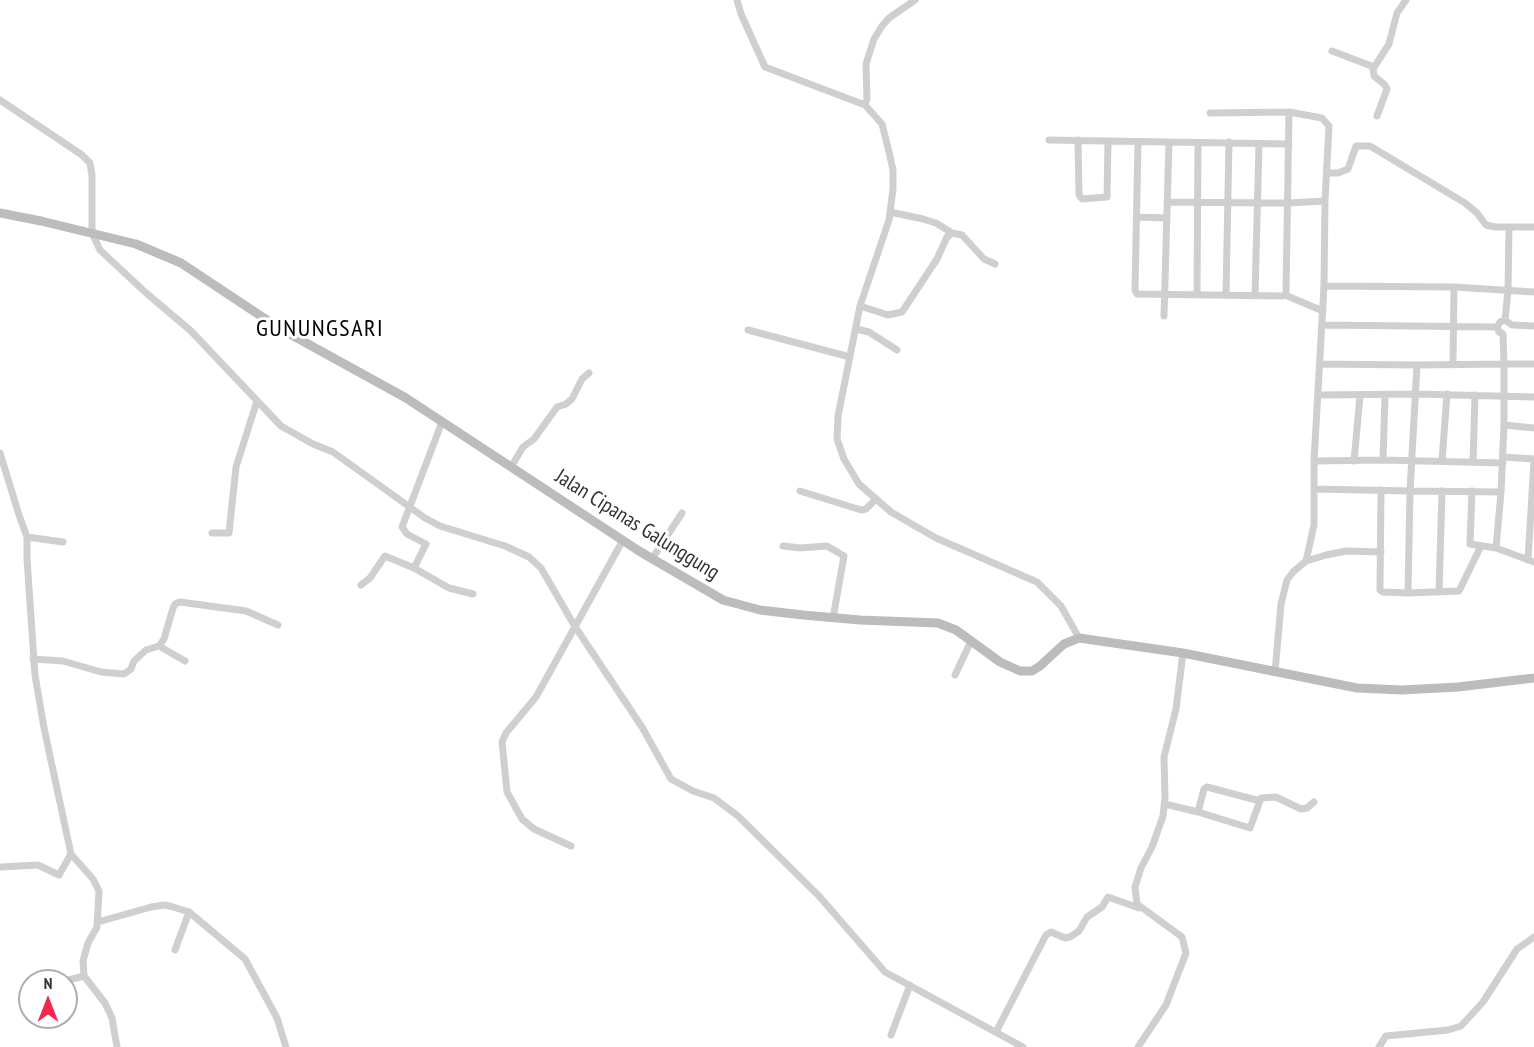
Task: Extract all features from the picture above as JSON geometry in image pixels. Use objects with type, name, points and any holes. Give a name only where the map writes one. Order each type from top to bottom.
[{"type":"street","points":[[737,0],[765,67],[865,105],[882,124],[893,170],[890,212],[878,257],[860,306],[838,416],[837,439],[844,459],[860,484],[891,512],[936,538],[1037,582],[1061,606],[1079,638],[1183,653],[1357,688],[1402,690],[1458,687],[1534,678]]},
{"type":"street","points":[[865,105],[867,99],[866,64],[874,39],[889,18],[915,0]]},
{"type":"street","points":[[1377,116],[1387,89],[1374,76],[1374,67],[1389,44],[1397,14],[1406,0]]},
{"type":"street","points":[[1332,51],[1374,67]]},
{"type":"street","points":[[0,100],[77,151],[90,163],[96,234],[94,241],[100,250],[191,331],[281,426],[333,452],[425,518],[440,526],[505,546],[529,557],[541,568],[574,625],[642,727],[671,779],[693,791],[714,798],[738,816],[819,896],[885,972],[996,1032],[1008,1043],[1023,1047]]},
{"type":"street","points":[[1285,295],[1289,112]]},
{"type":"street","points":[[1210,113],[1289,112],[1322,118],[1329,126],[1323,311],[1314,461],[1314,525],[1306,561]]},
{"type":"street","points":[[1049,140],[1289,144]]},
{"type":"street","points":[[1078,140],[1079,195],[1082,199],[1107,197],[1108,141]]},
{"type":"street","points":[[1138,142],[1136,292],[1139,294],[1285,295],[1323,311]]},
{"type":"street","points":[[1164,316],[1169,142]]},
{"type":"street","points":[[1197,294],[1198,142]]},
{"type":"street","points":[[1226,294],[1229,142]]},
{"type":"street","points":[[1255,295],[1259,144]]},
{"type":"street","points":[[1327,173],[1338,173],[1348,169],[1356,146],[1370,146],[1465,203],[1486,225],[1534,227]]},
{"type":"street","points":[[1168,202],[1325,201]]},
{"type":"street","points":[[890,212],[923,219],[952,233],[962,235],[984,259],[996,264]]},
{"type":"street","name":"Jalan Cipanas Galunggung","points":[[0,213],[136,244],[181,263],[279,328],[406,398],[652,559],[723,600],[760,609],[938,623],[956,630],[1000,662],[1020,671],[1032,670],[1040,666],[1064,644],[1079,638]]},
{"type":"street","points":[[1137,217],[1167,218]]},
{"type":"street","points":[[1505,320],[1509,227]]},
{"type":"street","points":[[860,306],[888,315],[902,312],[937,259],[946,237],[952,233]]},
{"type":"street","points":[[1324,286],[1454,287],[1534,292]]},
{"type":"street","points":[[1453,365],[1454,287]]},
{"type":"street","points":[[1505,320],[1512,326],[1534,326]]},
{"type":"street","points":[[1497,327],[1505,320]]},
{"type":"street","points":[[1322,325],[1497,327]]},
{"type":"street","points":[[1497,327],[1499,332],[1508,334],[1512,326]]},
{"type":"street","points":[[856,329],[869,332],[897,350]]},
{"type":"street","points":[[748,330],[850,357]]},
{"type":"street","points":[[1496,548],[1503,460],[1503,334]]},
{"type":"street","points":[[1320,364],[1534,364]]},
{"type":"street","points":[[1408,592],[1410,491],[1417,365]]},
{"type":"street","points":[[511,467],[524,447],[534,439],[557,407],[567,404],[572,399],[582,379],[589,373]]},
{"type":"street","points":[[1318,394],[1534,397]]},
{"type":"street","points":[[1442,461],[1447,394]]},
{"type":"street","points":[[1473,462],[1474,395]]},
{"type":"street","points":[[1354,461],[1360,396]]},
{"type":"street","points":[[1383,460],[1385,396]]},
{"type":"street","points":[[212,533],[229,533],[236,467],[257,401]]},
{"type":"street","points":[[414,568],[426,544],[407,534],[402,524],[442,422]]},
{"type":"street","points":[[1504,425],[1534,428]]},
{"type":"street","points":[[0,453],[27,537],[33,659],[44,728],[71,854],[93,879],[99,891],[98,922],[86,952],[84,976],[105,1003],[112,1018],[117,1047]]},
{"type":"street","points":[[1314,461],[1534,460],[1531,561],[1496,548],[1473,545],[1469,542],[1472,491]]},
{"type":"street","points":[[1315,489],[1501,492]]},
{"type":"street","points":[[1381,490],[1380,590],[1383,592],[1459,591],[1481,546]]},
{"type":"street","points":[[800,491],[861,510],[866,509],[876,499]]},
{"type":"street","points":[[1439,592],[1442,491]]},
{"type":"street","points":[[652,559],[682,513]]},
{"type":"street","points":[[27,537],[63,542]]},
{"type":"street","points":[[571,846],[534,829],[522,819],[507,792],[501,746],[506,733],[536,697],[623,540]]},
{"type":"street","points":[[783,546],[800,548],[828,546],[844,556],[834,614]]},
{"type":"street","points":[[1275,672],[1281,604],[1287,580],[1293,572],[1306,561],[1335,553],[1381,552]]},
{"type":"street","points":[[361,585],[370,578],[385,556],[414,568],[449,588],[472,594]]},
{"type":"street","points":[[33,659],[63,661],[101,672],[124,674],[146,650],[159,646],[164,639],[175,604],[180,602],[246,611],[278,625]]},
{"type":"street","points":[[955,675],[971,641]]},
{"type":"street","points":[[159,646],[185,661]]},
{"type":"street","points":[[1138,1047],[1167,1005],[1186,952],[1182,937],[1137,904],[1135,887],[1163,816],[1164,758],[1176,709],[1183,653]]},
{"type":"street","points":[[1198,812],[1204,789],[1207,787],[1260,801]]},
{"type":"street","points":[[1165,804],[1250,828],[1263,798],[1273,797],[1301,809],[1307,808],[1314,802]]},
{"type":"street","points":[[0,867],[39,865],[59,875],[71,854]]},
{"type":"street","points":[[996,1032],[1048,933],[1055,932],[1065,938],[1070,937],[1079,931],[1088,917],[1102,907],[1108,897],[1147,912]]},
{"type":"street","points":[[98,922],[165,905],[189,912],[245,959],[277,1018],[286,1047]]},
{"type":"street","points":[[175,950],[189,912]]},
{"type":"street","points":[[1379,1047],[1386,1036],[1448,1030],[1461,1026],[1483,1002],[1517,949],[1534,937]]},
{"type":"street","points":[[78,978],[84,976]]},
{"type":"street","points":[[891,1035],[910,985]]},
{"type":"district","name":"GUNUNGSARI","points":[[320,329]]}]
